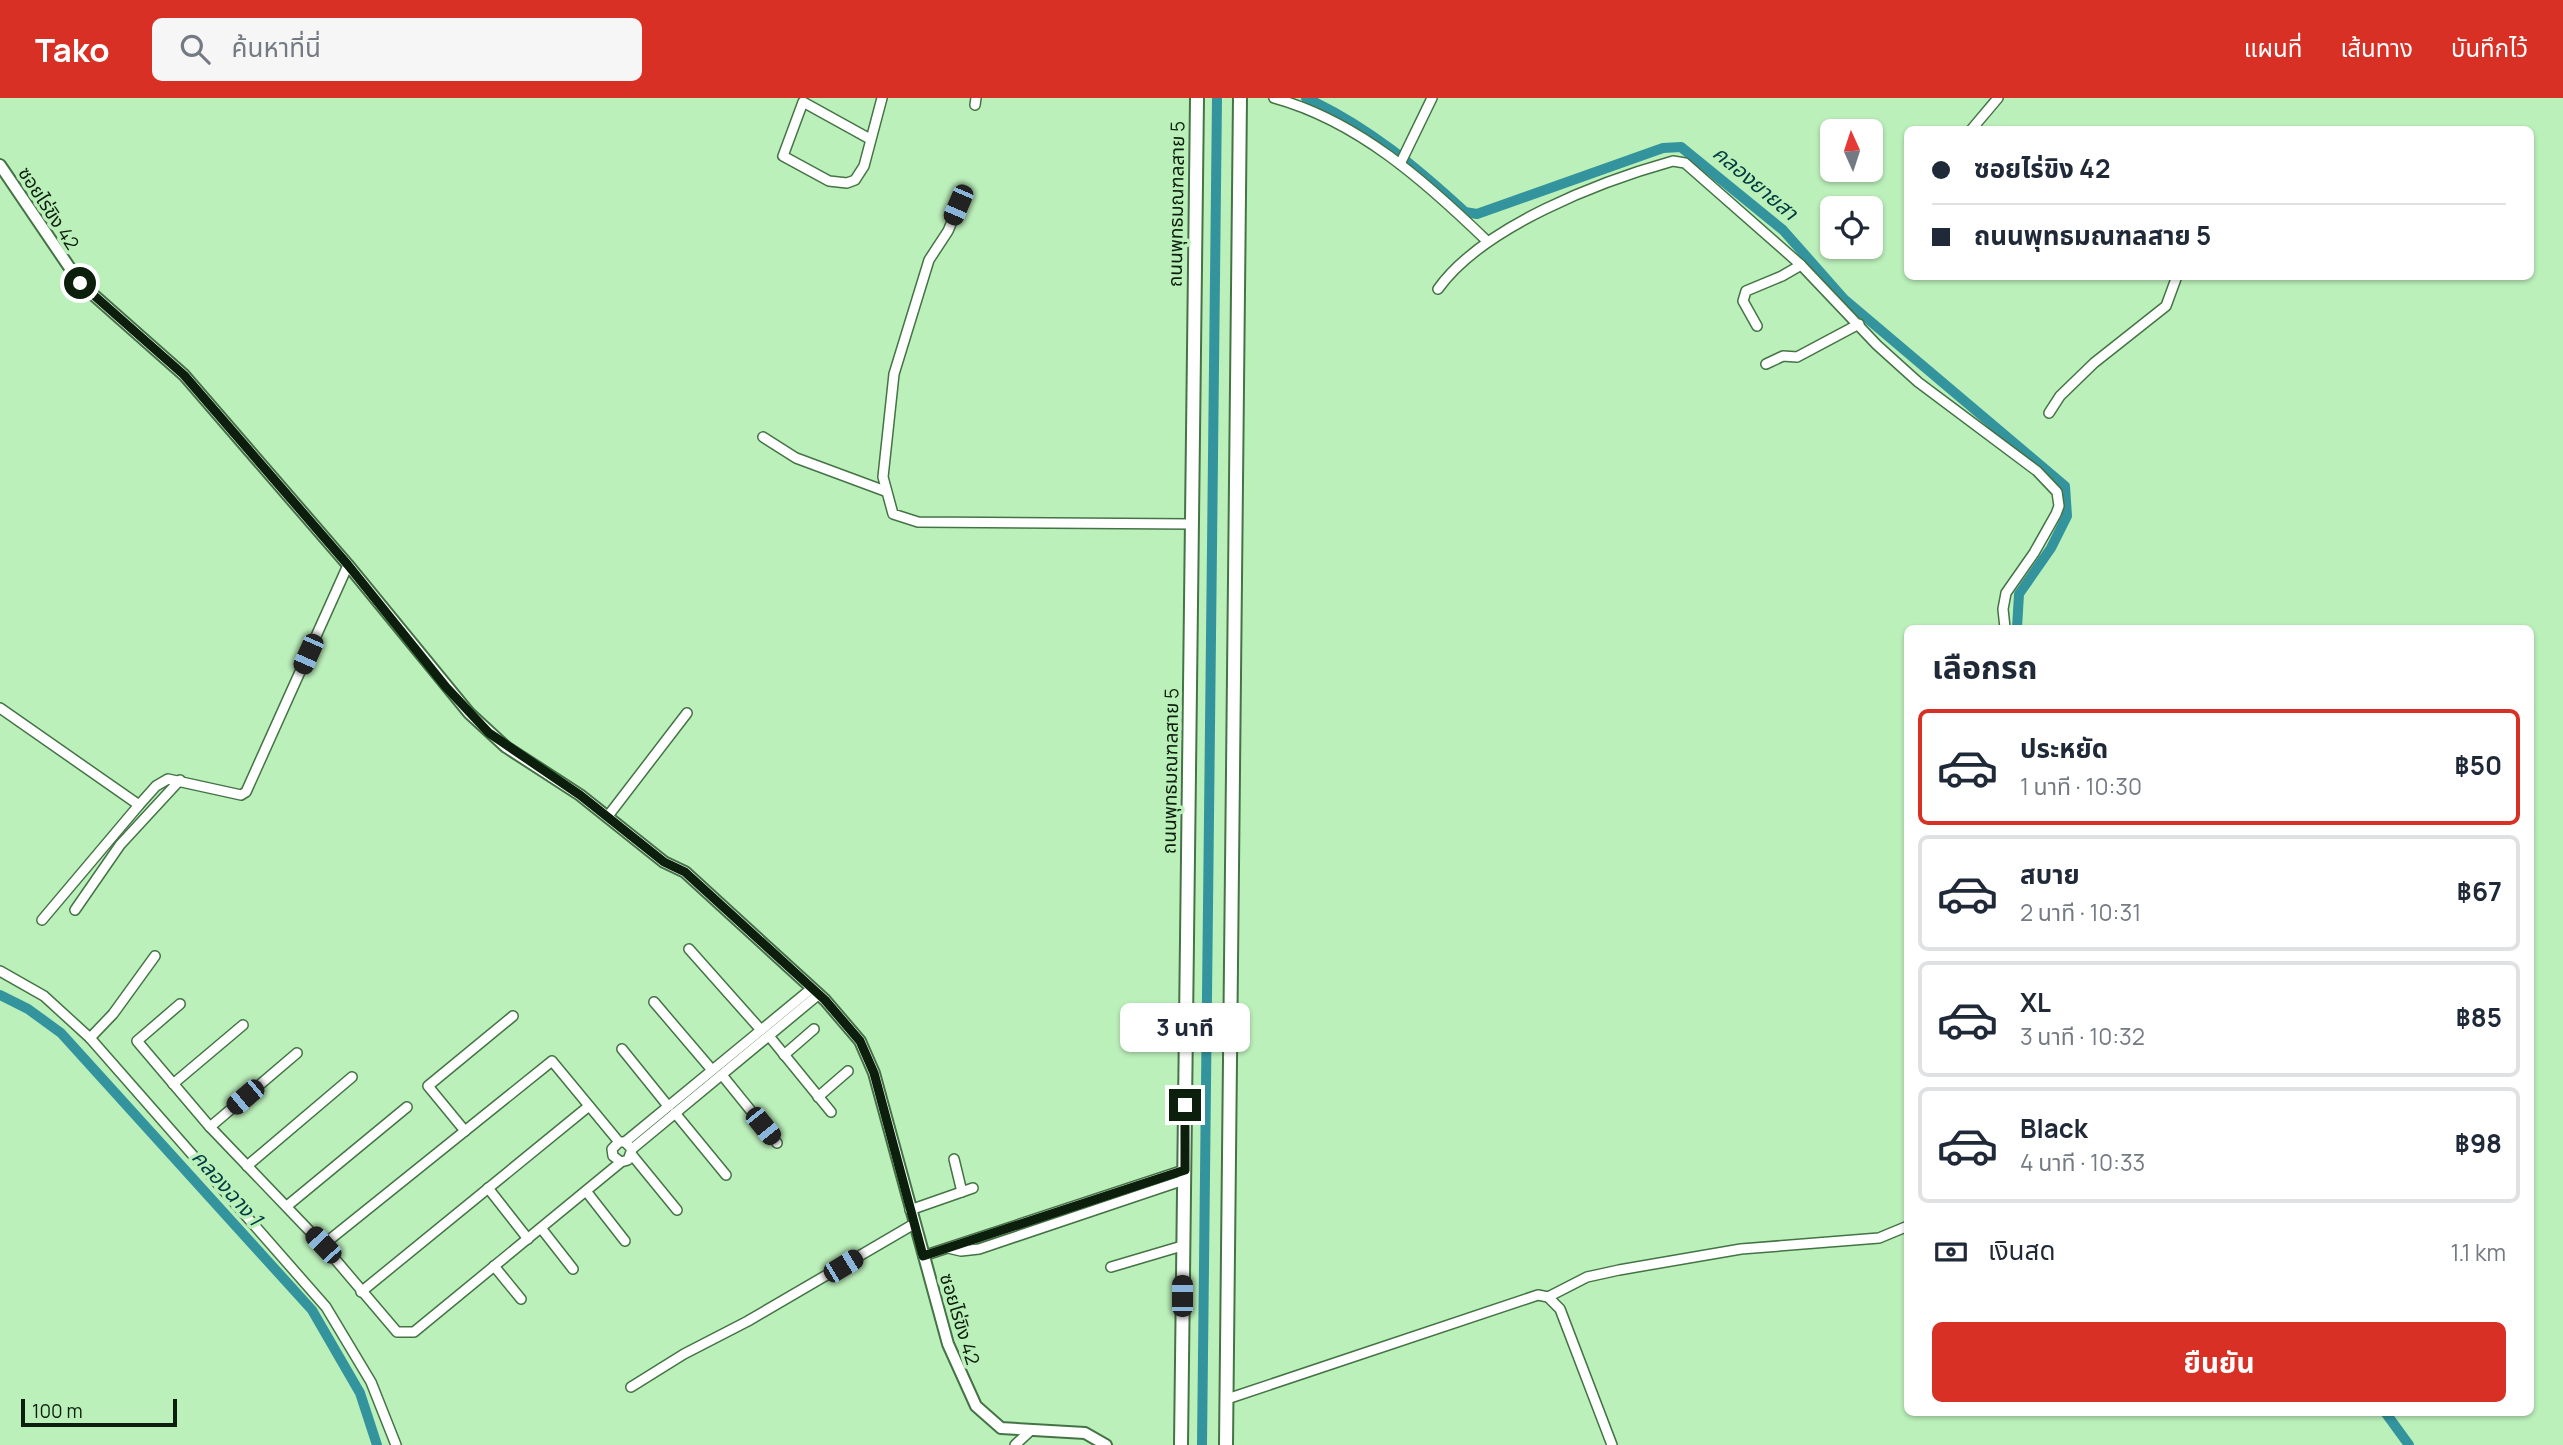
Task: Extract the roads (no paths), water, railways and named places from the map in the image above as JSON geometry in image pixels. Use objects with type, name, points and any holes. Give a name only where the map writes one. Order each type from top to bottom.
[{"type":"main road","name":"ถนนพุทธมณฑลสาย 5","points":[[1181,1445],[1197,98]]},
{"type":"main road","points":[[1226,1445],[1240,98]]},
{"type":"street","points":[[870,139],[803,102],[783,156],[829,181],[847,183],[862,172],[882,98]]},
{"type":"street","points":[[1274,98],[1338,124],[1401,163],[1487,241]]},
{"type":"street","points":[[1401,163],[1432,98]]},
{"type":"street","points":[[1974,126],[1998,98]]},
{"type":"street","points":[[1438,289],[1449,274],[1487,241],[1601,183],[1679,161],[1801,265],[1918,382],[2038,471],[2057,492],[2059,506],[2056,514],[2034,553],[2006,593],[2003,609],[2005,625]]},
{"type":"street","name":"ซอยไร่ขิง 42","points":[[0,165],[80,283],[184,375],[348,565],[446,687],[489,733],[608,816],[664,862],[685,872],[853,1029],[867,1053],[948,1344],[967,1392],[989,1420],[1002,1428],[1029,1432],[1085,1433],[1106,1445]]},
{"type":"street","points":[[958,205],[948,231],[929,260],[894,374],[883,477],[893,514],[918,522],[1192,524]]},
{"type":"street","points":[[1757,326],[1743,301],[1746,291],[1801,265]]},
{"type":"street","points":[[2049,413],[2060,396],[2094,363],[2166,306],[2176,280]]},
{"type":"street","points":[[1766,364],[1783,356],[1797,357],[1859,324]]},
{"type":"street","points":[[763,437],[796,458],[886,491]]},
{"type":"street","points":[[42,920],[138,805],[162,781],[180,780],[235,796],[246,792],[348,565]]},
{"type":"street","points":[[0,708],[138,805]]},
{"type":"street","points":[[608,816],[687,713]]},
{"type":"street","points":[[75,910],[120,845],[180,780]]},
{"type":"street","points":[[690,949],[831,1112]]},
{"type":"street","points":[[90,1038],[113,1014],[155,956]]},
{"type":"street","points":[[0,971],[44,996],[90,1038],[326,1307],[372,1382],[396,1445]]},
{"type":"street","points":[[621,1162],[612,1153],[627,1147],[815,992]]},
{"type":"street","points":[[654,1002],[777,1143]]},
{"type":"street","points":[[180,1004],[138,1041],[210,1127],[323,1245],[360,1292],[397,1332],[414,1332],[621,1162],[627,1147]]},
{"type":"street","points":[[465,1131],[428,1086],[513,1016]]},
{"type":"street","points":[[173,1084],[243,1025]]},
{"type":"street","points":[[784,1055],[814,1029]]},
{"type":"street","points":[[622,1049],[726,1174]]},
{"type":"street","points":[[210,1127],[297,1053]]},
{"type":"street","points":[[323,1245],[552,1061],[627,1147],[677,1210]]},
{"type":"street","points":[[818,1097],[848,1071]]},
{"type":"street","points":[[247,1166],[352,1077]]},
{"type":"street","points":[[360,1292],[589,1106]]},
{"type":"street","points":[[287,1206],[407,1107]]},
{"type":"street","points":[[954,1159],[962,1192]]},
{"type":"street","points":[[923,1256],[946,1248],[961,1251],[979,1249],[1184,1175]]},
{"type":"street","points":[[488,1188],[528,1238]]},
{"type":"street","points":[[910,1210],[973,1188]]},
{"type":"street","points":[[586,1191],[625,1241]]},
{"type":"street","points":[[631,1388],[684,1354],[748,1321],[914,1224]]},
{"type":"street","points":[[541,1228],[573,1269]]},
{"type":"street","points":[[1227,1399],[1525,1298],[1548,1297],[1587,1277],[1741,1249],[1879,1238],[1904,1228]]},
{"type":"street","points":[[1111,1267],[1182,1246]]},
{"type":"street","points":[[495,1266],[521,1299]]},
{"type":"street","points":[[1548,1297],[1560,1309],[1612,1445]]},
{"type":"street","points":[[1015,1445],[1029,1432]]},
{"type":"waterway","points":[[1202,1445],[1217,98]]},
{"type":"waterway","name":"คลองยายสา","points":[[1306,98],[1350,121],[1428,179],[1465,212],[1477,214],[1663,148],[1681,147],[1783,230],[1844,299],[2065,486],[2067,516],[2051,548],[2019,594],[2017,625]]},
{"type":"waterway","name":"คลองฉาง 1","points":[[0,995],[28,1009],[61,1033],[312,1310],[360,1393],[377,1445]]},
{"type":"waterway","name":"คลองยายสา","points":[[2388,1416],[2409,1445]]}]
